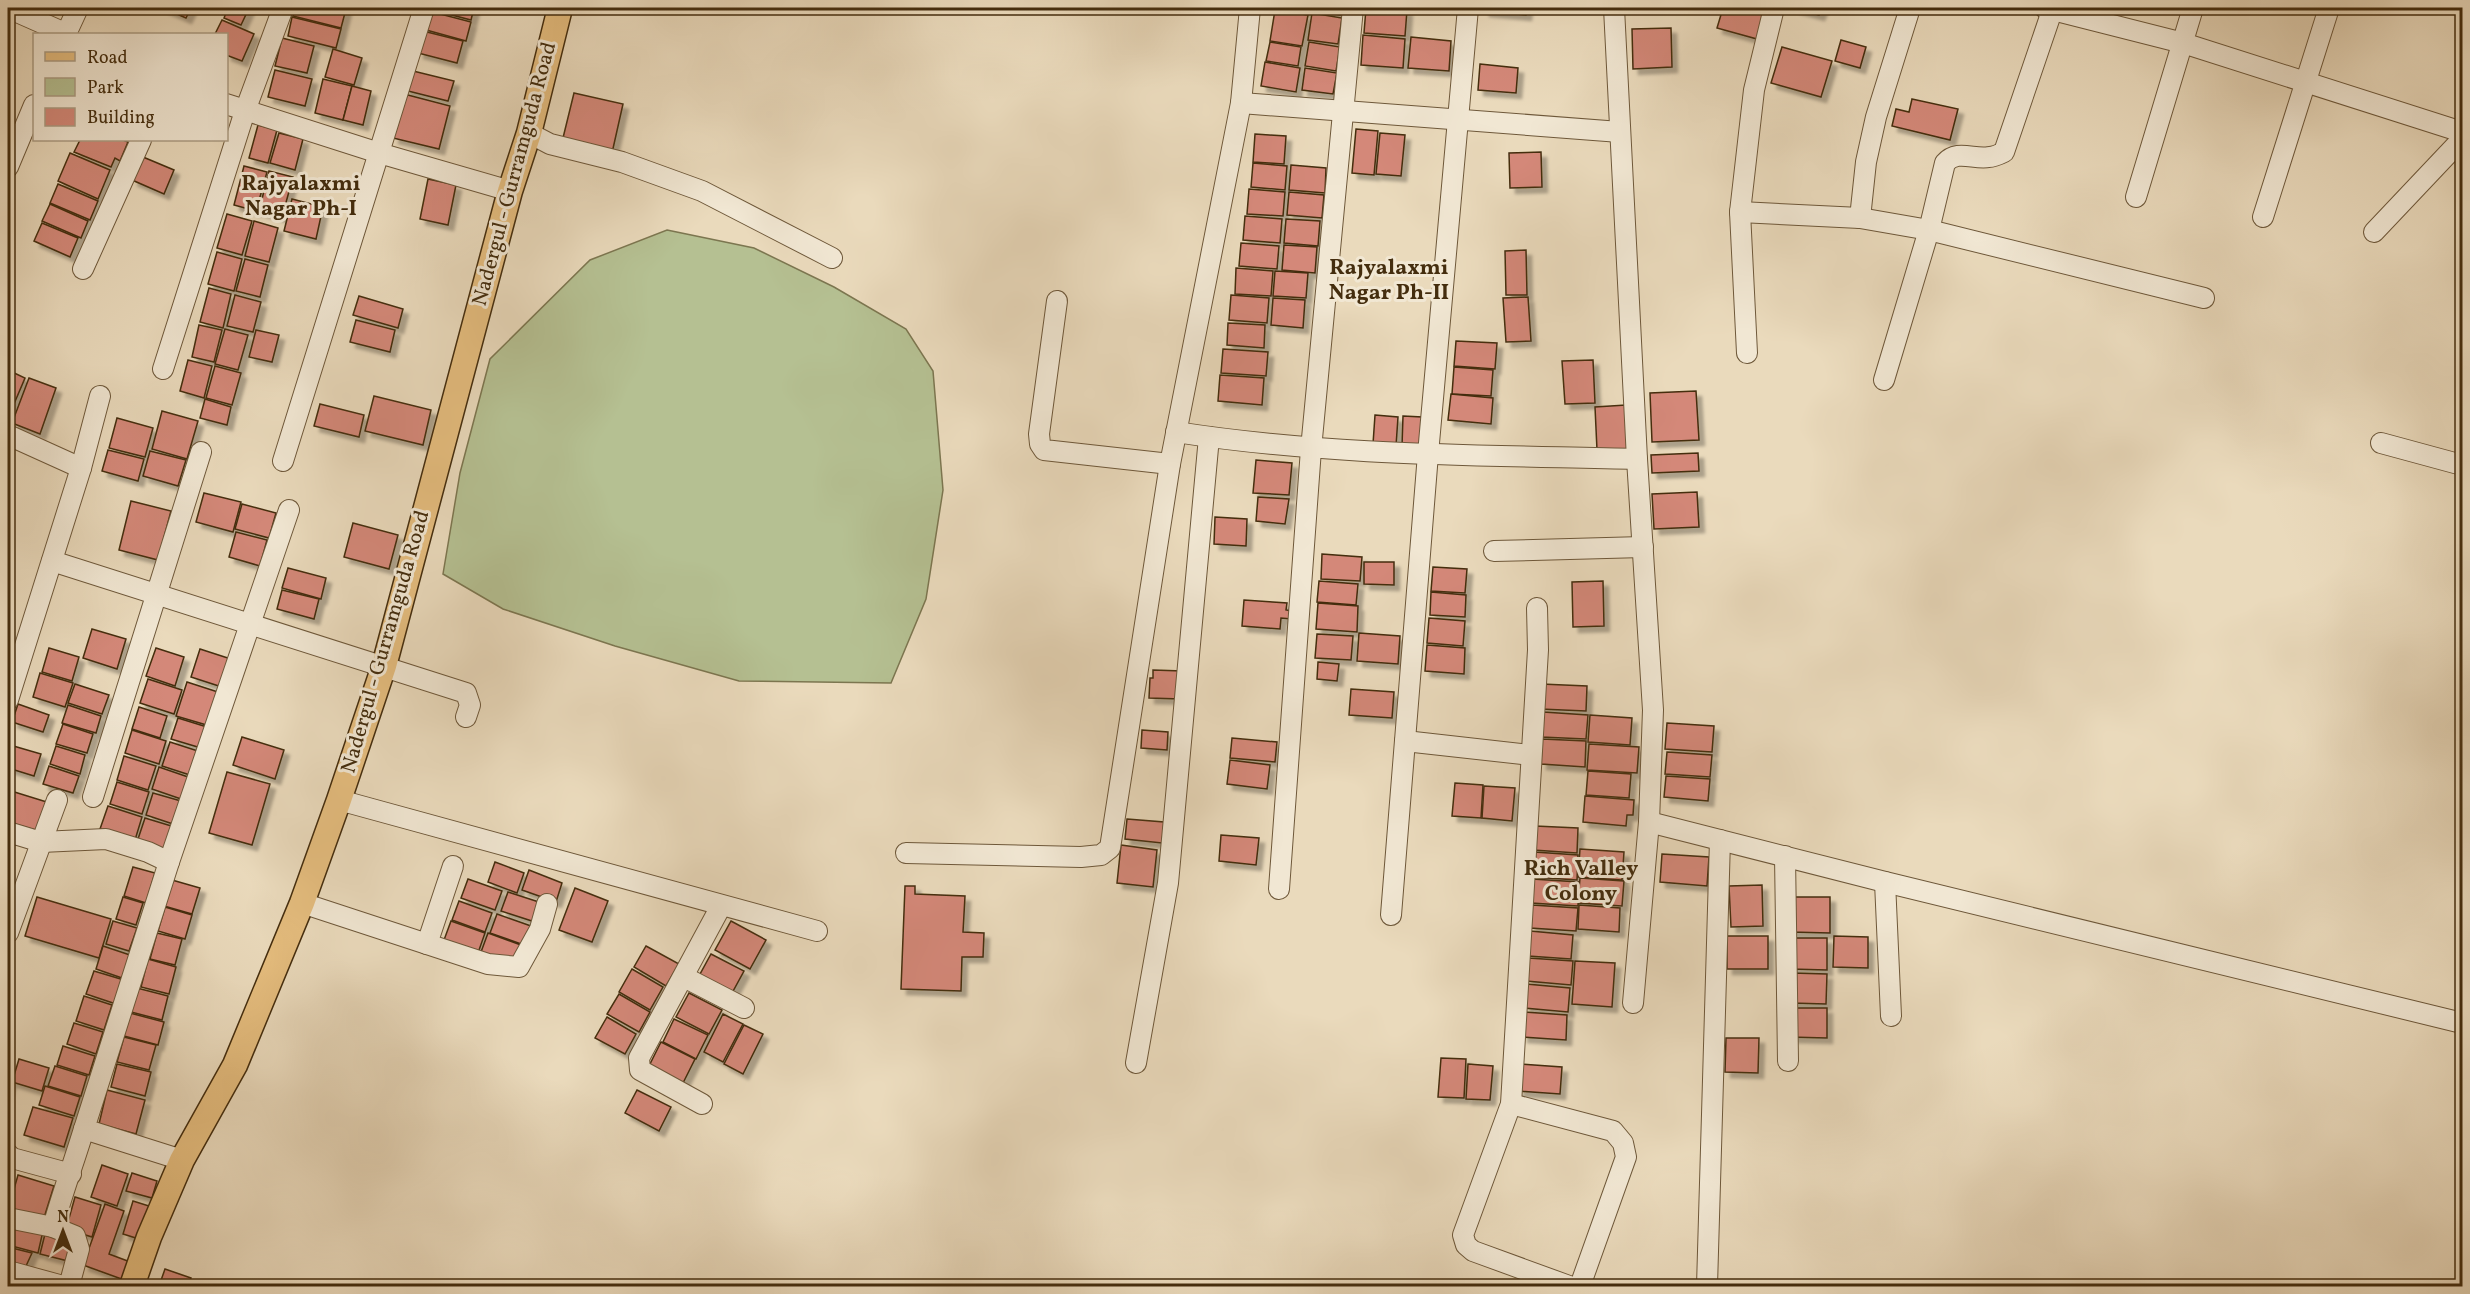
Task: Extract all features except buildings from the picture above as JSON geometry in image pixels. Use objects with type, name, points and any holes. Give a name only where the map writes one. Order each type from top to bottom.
[{"type":"main road","name":"Nadergul - Gurramguda Road","points":[[132,1287],[149,1237],[182,1160],[236,1065],[302,903],[384,666],[510,191],[529,133],[560,8]]},
{"type":"street","points":[[8,8],[64,33]]},
{"type":"street","points":[[66,33],[78,8]]},
{"type":"street","points":[[163,369],[245,111],[283,8]]},
{"type":"street","points":[[283,461],[424,8]]},
{"type":"street","points":[[906,854],[1081,857],[1101,855],[1110,848],[1170,464],[1241,103],[1250,8]]},
{"type":"street","points":[[1279,889],[1311,449],[1353,8]]},
{"type":"street","points":[[1391,915],[1428,454],[1468,8]]},
{"type":"street","points":[[1614,8],[1637,459],[1653,710],[1649,822],[1633,1003]]},
{"type":"street","points":[[1747,353],[1740,212],[1754,90],[1774,8]]},
{"type":"street","points":[[1860,218],[1866,162],[1876,117],[1911,8]]},
{"type":"street","points":[[1884,380],[1929,231],[1942,174],[1950,158],[1961,155],[1990,157],[2004,152],[2050,8],[2183,43],[2306,84],[2463,132]]},
{"type":"street","points":[[2136,197],[2193,8]]},
{"type":"street","points":[[2263,217],[2329,8]]},
{"type":"street","points":[[1241,103],[1620,132]]},
{"type":"street","points":[[228,105],[379,153],[510,191]]},
{"type":"street","points":[[8,167],[33,107]]},
{"type":"street","points":[[529,133],[550,144],[622,162],[702,191],[832,258]]},
{"type":"street","points":[[2374,232],[2463,139]]},
{"type":"street","points":[[83,269],[141,141]]},
{"type":"street","points":[[1740,212],[1860,218],[1929,231],[2204,298]]},
{"type":"street","points":[[1057,301],[1039,434],[1040,444],[1044,450],[1170,464]]},
{"type":"street","points":[[8,700],[81,468],[100,396]]},
{"type":"street","points":[[1176,432],[1311,449],[1637,459]]},
{"type":"street","points":[[8,435],[81,468]]},
{"type":"street","points":[[1136,1063],[1168,883],[1209,437]]},
{"type":"street","points":[[2381,443],[2463,465]]},
{"type":"street","points":[[93,797],[201,452]]},
{"type":"street","points":[[53,1227],[169,862],[289,510]]},
{"type":"street","points":[[1494,551],[1642,547]]},
{"type":"street","points":[[52,561],[466,693],[470,705],[466,717]]},
{"type":"street","points":[[1538,608],[1538,650],[1511,1104],[1463,1235],[1466,1245],[1473,1251],[1569,1287]]},
{"type":"street","points":[[1405,741],[1531,755]]},
{"type":"street","points":[[8,933],[57,800]]},
{"type":"street","points":[[339,800],[817,931]]},
{"type":"street","points":[[1649,822],[2463,1023]]},
{"type":"street","points":[[8,832],[41,842],[106,839],[148,852],[169,862]]},
{"type":"street","points":[[1707,1287],[1720,840]]},
{"type":"street","points":[[1785,856],[1788,1061]]},
{"type":"street","points":[[427,944],[453,866]]},
{"type":"street","points":[[1885,882],[1891,1016]]},
{"type":"street","points":[[302,903],[488,964],[519,967],[540,929],[547,904]]},
{"type":"street","points":[[702,1104],[640,1070],[639,1058],[721,906]]},
{"type":"street","points":[[684,977],[744,1008]]},
{"type":"street","points":[[1511,1104],[1613,1131],[1623,1143],[1626,1157],[1580,1287]]},
{"type":"street","points":[[84,1129],[182,1160]]},
{"type":"street","points":[[8,1154],[12,1158],[71,1174]]},
{"type":"street","points":[[8,1218],[53,1227],[75,1236],[79,1249],[69,1287]]},
{"type":"street","points":[[8,1272],[63,1287]]},
{"type":"green space","points":[[667,230],[754,248],[834,287],[906,329],[933,371],[943,490],[926,599],[891,683],[739,681],[615,646],[503,609],[443,574],[460,473],[490,359],[590,260]]},
{"type":"district","name":"Rajyalaxmi Nagar Ph-I","points":[[301,196]]},
{"type":"district","name":"Rajyalaxmi Nagar Ph-II","points":[[1389,280]]},
{"type":"district","name":"Rich Valley Colony","points":[[1581,882]]}]
